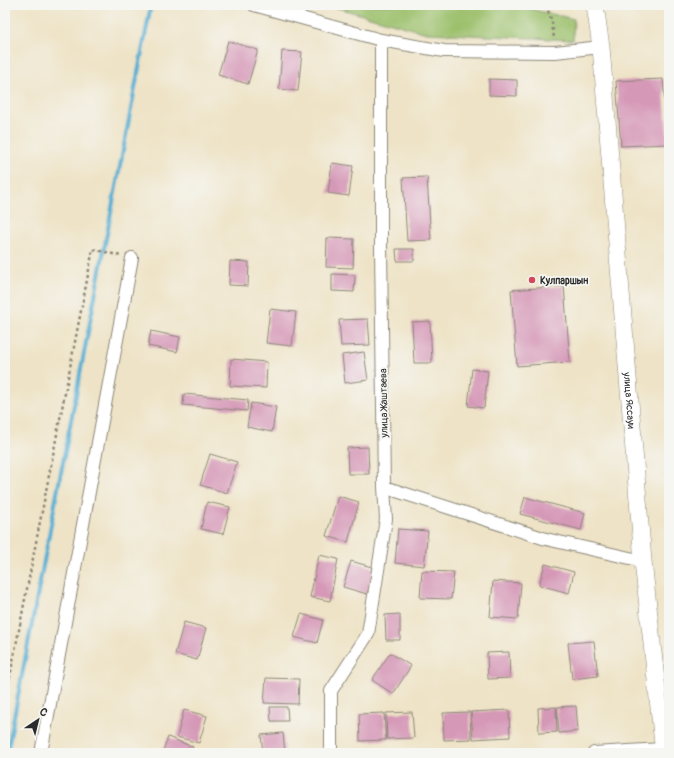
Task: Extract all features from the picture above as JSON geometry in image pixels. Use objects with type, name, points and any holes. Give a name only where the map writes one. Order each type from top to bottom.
[{"type":"main road","name":"улица Яссауи","points":[[595,5],[601,47],[643,561],[664,751]]},
{"type":"street","points":[[254,5],[381,40],[444,51],[555,52],[601,47]]},
{"type":"street","name":"улица Жаштаева","points":[[331,753],[331,691],[368,634],[386,519],[384,487],[380,246],[381,40]]},
{"type":"street","points":[[41,753],[128,257]]},
{"type":"street","points":[[384,487],[546,539],[643,561]]},
{"type":"street","points":[[594,753],[664,751]]},
{"type":"path","points":[[546,5],[552,22],[555,52]]},
{"type":"path","points":[[5,702],[93,249],[128,257]]},
{"type":"green space","points":[[327,5],[512,5],[574,19],[573,40],[427,33]]},
{"type":"building","points":[[228,41],[258,50],[248,84],[218,75]]},
{"type":"building","points":[[282,51],[302,52],[298,91],[279,89]]},
{"type":"building","points":[[489,79],[517,80],[517,96],[489,95]]},
{"type":"building","points":[[663,79],[668,144],[621,146],[616,81]]},
{"type":"building","points":[[332,163],[353,166],[349,196],[328,193]]},
{"type":"building","points":[[427,177],[431,240],[407,241],[403,178]]},
{"type":"building","points":[[327,238],[354,239],[353,268],[326,267]]},
{"type":"building","points":[[396,249],[414,249],[414,261],[397,261]]},
{"type":"building","points":[[230,261],[249,262],[248,286],[229,285]]},
{"type":"building","points":[[332,274],[355,275],[354,292],[332,291]]},
{"type":"building","points":[[564,286],[570,362],[517,366],[511,290]]},
{"type":"building","points":[[270,309],[296,312],[292,346],[266,343]]},
{"type":"building","points":[[368,319],[370,345],[341,346],[339,320]]},
{"type":"building","points":[[430,321],[432,363],[414,363],[412,322]]},
{"type":"building","points":[[151,331],[180,337],[177,352],[148,346]]},
{"type":"building","points":[[364,352],[368,380],[345,383],[342,355]]},
{"type":"building","points":[[231,359],[267,362],[266,388],[230,386]]},
{"type":"building","points":[[472,369],[488,371],[484,408],[468,406]]},
{"type":"building","points":[[184,394],[248,400],[247,411],[183,405]]},
{"type":"building","points":[[251,403],[276,407],[272,432],[247,427]]},
{"type":"building","points":[[368,447],[369,474],[348,474],[347,448]]},
{"type":"building","points":[[210,454],[237,462],[227,493],[200,485]]},
{"type":"building","points":[[338,496],[359,502],[348,542],[326,536]]},
{"type":"building","points":[[525,497],[585,513],[581,530],[520,514]]},
{"type":"building","points":[[207,502],[230,507],[223,534],[201,529]]},
{"type":"building","points":[[398,529],[428,531],[424,566],[395,563]]},
{"type":"building","points":[[319,555],[338,559],[330,601],[310,597]]},
{"type":"building","points":[[351,561],[375,568],[367,594],[343,587]]},
{"type":"building","points":[[545,564],[574,572],[569,593],[539,585]]},
{"type":"building","points":[[422,571],[454,572],[451,599],[420,598]]},
{"type":"building","points":[[493,581],[521,583],[518,619],[490,617]]},
{"type":"building","points":[[301,614],[323,620],[317,643],[294,637]]},
{"type":"building","points":[[400,614],[400,640],[386,640],[385,615]]},
{"type":"building","points":[[184,622],[206,628],[197,660],[175,654]]},
{"type":"building","points":[[594,641],[598,676],[572,679],[568,643]]},
{"type":"building","points":[[509,652],[510,678],[488,679],[487,653]]},
{"type":"building","points":[[390,653],[411,666],[393,694],[372,680]]},
{"type":"building","points":[[266,678],[299,679],[298,704],[264,703]]},
{"type":"building","points":[[576,706],[578,731],[559,733],[557,707]]},
{"type":"building","points":[[270,707],[287,707],[288,721],[271,721]]},
{"type":"building","points":[[556,707],[557,732],[539,733],[538,708]]},
{"type":"building","points":[[184,710],[207,716],[199,743],[177,737]]},
{"type":"building","points":[[509,710],[510,737],[473,739],[471,712]]},
{"type":"building","points":[[412,712],[414,738],[387,739],[386,713]]},
{"type":"building","points":[[470,712],[471,739],[444,740],[443,713]]},
{"type":"building","points":[[384,713],[386,740],[360,741],[359,714]]},
{"type":"building","points":[[283,733],[285,753],[263,753],[261,735]]},
{"type":"building","points":[[168,737],[193,747],[191,753],[162,753]]},
{"type":"waterway","points":[[7,753],[151,5]]},
{"type":"place","name":"Кулпаршын","points":[[532,280]]}]
